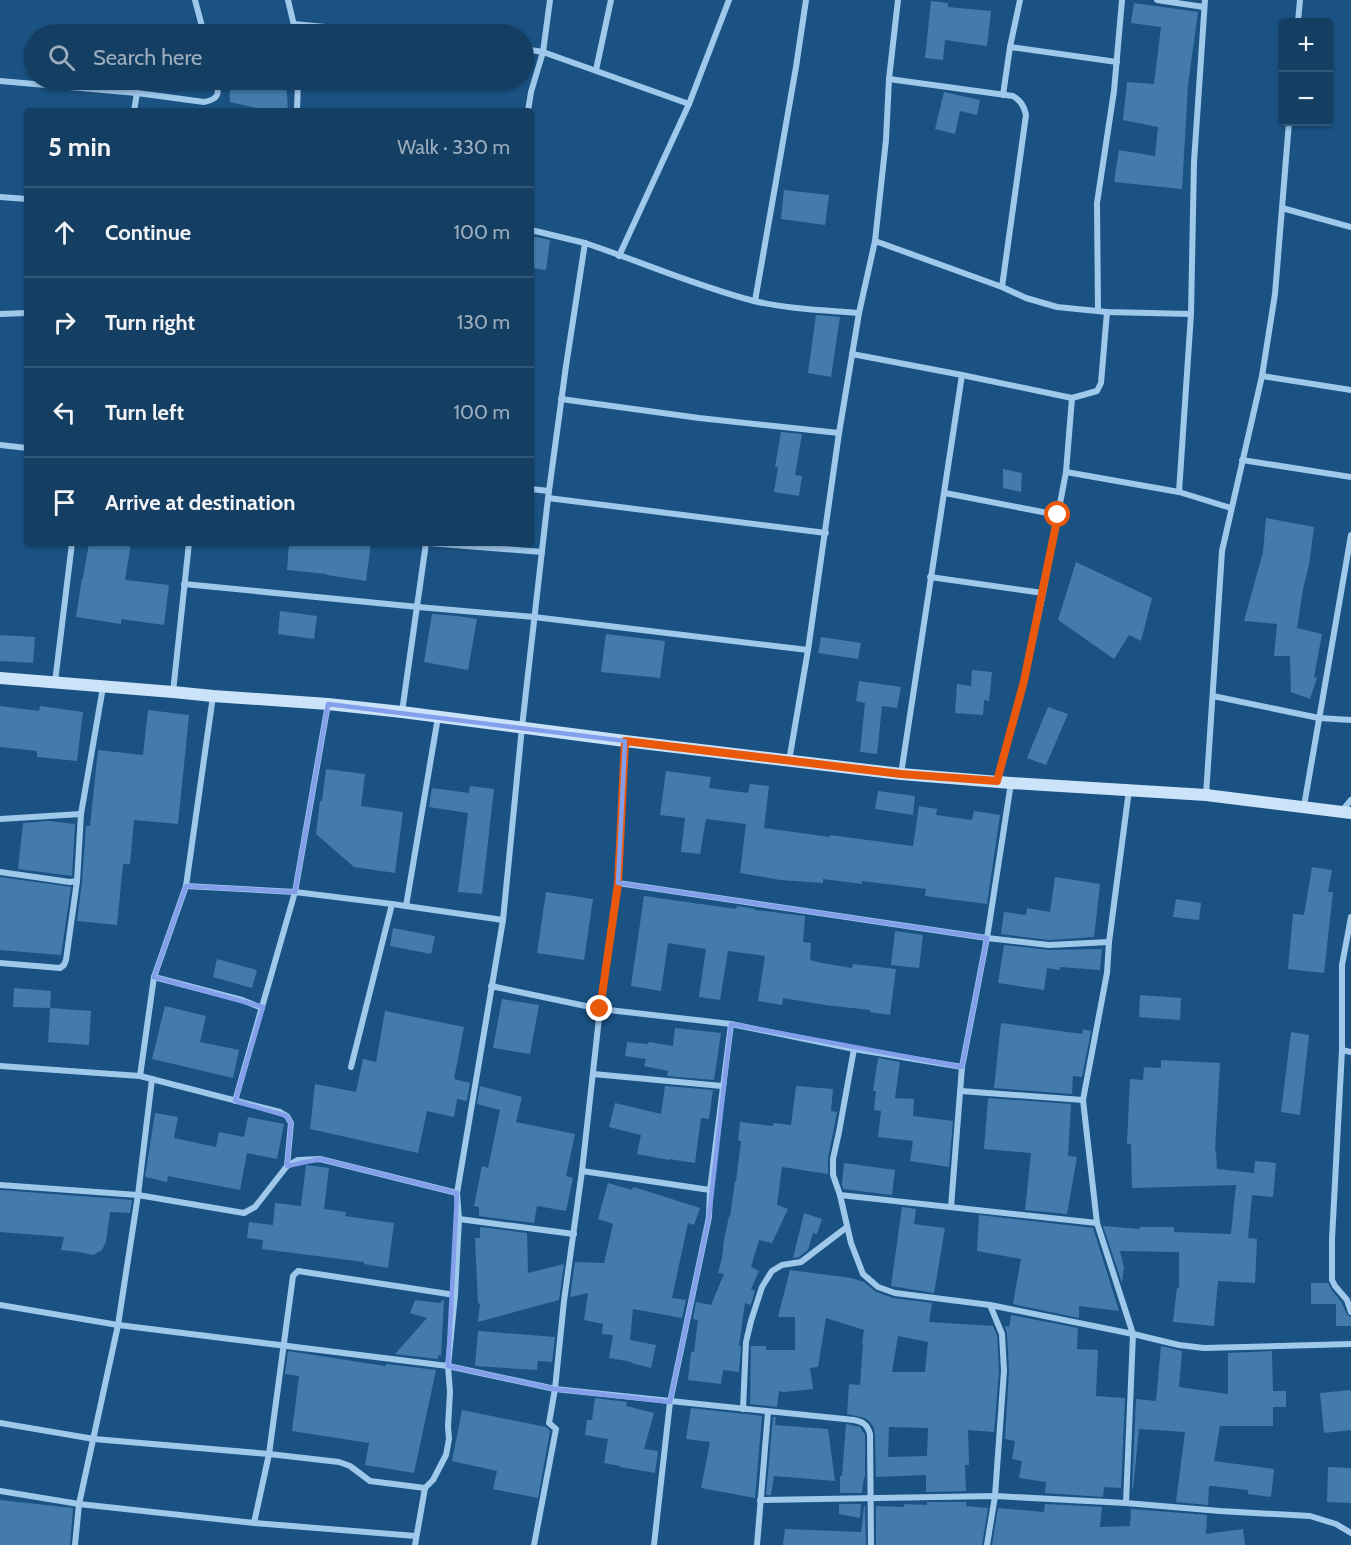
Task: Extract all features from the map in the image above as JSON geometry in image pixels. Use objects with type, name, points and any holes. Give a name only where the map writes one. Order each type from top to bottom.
[{"type":"street","points":[[195,0],[201,24]]},
{"type":"street","points":[[288,0],[294,24]]},
{"type":"street","points":[[534,82],[543,52],[550,0]]},
{"type":"street","points":[[596,70],[612,0]]},
{"type":"street","points":[[619,256],[688,104],[729,0]]},
{"type":"street","points":[[756,301],[806,0]]},
{"type":"street","points":[[789,761],[852,354],[875,241],[898,0]]},
{"type":"street","points":[[1003,94],[1020,0]]},
{"type":"street","points":[[1098,311],[1097,202],[1114,91],[1122,0]]},
{"type":"street","points":[[1157,0],[1204,3],[1194,162],[1191,314],[1179,492]]},
{"type":"street","points":[[1298,18],[1300,0]]},
{"type":"street","points":[[1010,47],[1117,62]]},
{"type":"street","points":[[534,51],[596,70],[688,104]]},
{"type":"street","points":[[889,79],[1013,96],[1025,107],[1026,115],[1002,287]]},
{"type":"street","points":[[0,81],[24,83]]},
{"type":"street","points":[[103,90],[204,102],[212,101],[219,90]]},
{"type":"street","points":[[297,108],[298,90]]},
{"type":"street","points":[[528,108],[532,90]]},
{"type":"street","points":[[134,108],[137,93]]},
{"type":"street","points":[[1206,795],[1222,551],[1262,376],[1275,294],[1289,126]]},
{"type":"street","points":[[0,197],[24,199]]},
{"type":"street","points":[[1282,208],[1351,227]]},
{"type":"street","points":[[534,231],[585,243],[700,284],[756,301],[799,308],[859,313]]},
{"type":"street","points":[[875,241],[1002,287],[1026,298],[1057,307],[1107,312],[1191,314]]},
{"type":"street","points":[[415,1545],[425,1488],[433,1480],[446,1455],[449,1439],[448,1366],[454,1320],[459,1218],[457,1193],[503,920],[548,494],[585,243]]},
{"type":"street","points":[[852,354],[1072,398],[1097,391],[1101,383],[1107,312]]},
{"type":"street","points":[[0,314],[24,313]]},
{"type":"street","points":[[901,774],[962,375]]},
{"type":"street","points":[[1262,376],[1351,390]]},
{"type":"street","points":[[997,781],[1024,681],[1058,515],[1066,472],[1072,398]]},
{"type":"street","points":[[561,399],[699,418],[839,433]]},
{"type":"street","points":[[0,445],[24,448]]},
{"type":"street","points":[[1242,460],[1351,477]]},
{"type":"street","points":[[1066,472],[1179,492],[1231,507]]},
{"type":"street","points":[[534,490],[548,494],[826,533]]},
{"type":"street","points":[[945,494],[1058,515]]},
{"type":"street","points":[[1304,806],[1351,535]]},
{"type":"street","points":[[55,682],[72,546]]},
{"type":"street","points":[[173,692],[189,546]]},
{"type":"street","points":[[402,712],[427,546]]},
{"type":"street","points":[[465,546],[542,552]]},
{"type":"street","points":[[930,577],[1042,593]]},
{"type":"street","points":[[184,584],[534,617],[808,650]]},
{"type":"street","points":[[1343,588],[1351,590]]},
{"type":"street","points":[[0,678],[328,704],[901,774],[1206,795],[1346,812],[1351,800]]},
{"type":"street","points":[[0,963],[60,968],[64,965],[77,881],[81,814],[103,687]]},
{"type":"street","points":[[141,1076],[154,977],[186,886],[213,696]]},
{"type":"street","points":[[1213,696],[1319,718],[1351,720]]},
{"type":"street","points":[[235,1101],[295,892],[328,704]]},
{"type":"street","points":[[406,906],[438,717]]},
{"type":"street","points":[[534,1545],[556,1429],[549,1423],[582,1171],[600,1009],[618,884],[625,741]]},
{"type":"street","points":[[951,1207],[962,1067],[987,938],[1011,783]]},
{"type":"street","points":[[1126,1503],[1133,1334],[1097,1223],[1083,1100],[1107,973],[1108,942],[1129,790]]},
{"type":"street","points":[[0,819],[81,814]]},
{"type":"street","points":[[0,873],[77,881]]},
{"type":"street","points":[[618,884],[987,938],[1049,945],[1108,942]]},
{"type":"street","points":[[186,886],[295,892],[503,920]]},
{"type":"street","points":[[351,1067],[392,904]]},
{"type":"street","points":[[1351,917],[1349,940],[1342,965],[1341,1050],[1332,1239],[1332,1280],[1347,1300],[1351,1312]]},
{"type":"street","points":[[154,977],[242,1000],[262,1008]]},
{"type":"street","points":[[491,986],[600,1009],[731,1024],[854,1049],[962,1067]]},
{"type":"street","points":[[654,1545],[670,1402],[709,1217],[710,1190],[731,1024]]},
{"type":"street","points":[[854,1049],[833,1159],[833,1175],[851,1243],[863,1274],[878,1287],[895,1293],[990,1305],[1179,1345],[1204,1348],[1351,1344]]},
{"type":"street","points":[[1341,1050],[1351,1052]]},
{"type":"street","points":[[0,1066],[141,1076],[280,1112],[287,1116],[291,1123],[287,1166]]},
{"type":"street","points":[[592,1074],[722,1086]]},
{"type":"street","points":[[75,1545],[79,1504],[118,1325],[138,1195],[152,1079]]},
{"type":"street","points":[[961,1091],[1083,1100]]},
{"type":"street","points":[[0,1185],[138,1195],[244,1213],[255,1207],[287,1166],[297,1160],[320,1159],[457,1193]]},
{"type":"street","points":[[582,1171],[710,1190]]},
{"type":"street","points":[[840,1195],[1097,1223]]},
{"type":"street","points":[[459,1218],[574,1234]]},
{"type":"street","points":[[743,1409],[746,1342],[762,1287],[772,1271],[782,1265],[801,1262],[848,1227]]},
{"type":"street","points":[[254,1523],[269,1454],[293,1276],[298,1271],[455,1294]]},
{"type":"street","points":[[0,1305],[118,1325],[448,1366],[555,1389],[862,1422],[867,1426],[870,1434],[871,1545]]},
{"type":"street","points":[[987,1545],[995,1496],[1004,1371],[1002,1334],[990,1305]]},
{"type":"street","points":[[757,1545],[768,1412]]},
{"type":"street","points":[[0,1423],[94,1439],[339,1462],[350,1466],[370,1480],[425,1488]]},
{"type":"street","points":[[0,1491],[79,1504],[254,1523],[416,1536]]},
{"type":"street","points":[[760,1500],[995,1496],[1126,1503],[1310,1516],[1336,1524],[1351,1533]]},
{"type":"highlighted area","points":[[328,704],[625,741],[618,883],[987,938],[962,1067],[731,1024],[709,1217],[670,1402],[555,1389],[448,1366],[457,1193],[320,1159],[287,1166],[291,1123],[287,1116],[235,1101],[263,1007],[154,977],[186,886],[295,892]]},
{"type":"building","points":[[931,1],[948,3],[948,7],[991,11],[987,46],[945,40],[943,60],[925,58]]},
{"type":"building","points":[[1134,3],[1198,12],[1188,85],[1182,189],[1114,182],[1119,150],[1155,156],[1158,127],[1123,120],[1127,82],[1154,84],[1161,27],[1131,23]]},
{"type":"building","points":[[229,90],[287,90],[288,108],[256,108],[230,102]]},
{"type":"building","points":[[944,92],[980,100],[977,115],[960,111],[955,134],[935,129]]},
{"type":"building","points":[[784,190],[829,195],[825,225],[781,219]]},
{"type":"building","points":[[534,237],[550,240],[546,270],[534,268]]},
{"type":"building","points":[[816,315],[840,317],[831,377],[808,373]]},
{"type":"building","points":[[781,432],[802,434],[795,475],[802,476],[799,496],[774,492],[778,467],[775,467]]},
{"type":"building","points":[[1003,469],[1022,473],[1021,492],[1003,488]]},
{"type":"building","points":[[1266,518],[1314,527],[1297,628],[1322,634],[1314,677],[1317,678],[1310,699],[1291,692],[1290,656],[1274,656],[1277,624],[1244,621],[1263,552]]},
{"type":"building","points":[[88,546],[131,546],[125,580],[169,585],[164,625],[121,619],[121,624],[76,617]]},
{"type":"building","points":[[289,546],[371,546],[366,581],[287,570]]},
{"type":"building","points":[[1076,562],[1152,598],[1141,641],[1129,635],[1114,659],[1058,620]]},
{"type":"building","points":[[280,611],[317,616],[314,639],[278,634]]},
{"type":"building","points":[[432,614],[477,619],[468,670],[424,662]]},
{"type":"building","points":[[606,634],[665,641],[660,678],[601,672]]},
{"type":"building","points":[[0,635],[35,637],[33,663],[0,661]]},
{"type":"building","points":[[821,637],[861,643],[858,659],[818,653]]},
{"type":"building","points":[[972,670],[992,672],[989,701],[984,700],[983,715],[955,713],[957,684],[971,686]]},
{"type":"building","points":[[859,681],[901,687],[897,708],[882,706],[877,754],[860,752],[865,703],[856,701]]},
{"type":"building","points":[[0,706],[39,711],[40,706],[83,712],[77,761],[37,757],[37,751],[0,747]]},
{"type":"building","points":[[1048,707],[1068,714],[1046,765],[1027,758]]},
{"type":"building","points":[[148,710],[189,715],[178,824],[134,820],[130,864],[123,864],[117,925],[77,921],[86,826],[90,826],[98,750],[143,755]]},
{"type":"building","points":[[326,769],[365,774],[361,806],[403,812],[395,873],[354,867],[316,834]]},
{"type":"building","points":[[666,771],[711,777],[709,788],[748,793],[750,784],[769,786],[764,828],[830,837],[830,835],[913,846],[919,806],[937,809],[936,815],[972,820],[974,811],[1000,815],[987,904],[925,896],[926,889],[862,881],[862,884],[823,879],[823,883],[780,880],[740,873],[746,824],[706,819],[700,854],[681,852],[685,818],[660,815]]},
{"type":"building","points":[[470,786],[494,789],[482,894],[458,892],[468,813],[429,807],[432,788],[469,793]]},
{"type":"building","points":[[878,791],[915,796],[913,815],[875,809]]},
{"type":"building","points":[[49,821],[75,824],[72,876],[18,869],[23,823]]},
{"type":"building","points":[[1312,867],[1332,870],[1328,892],[1333,892],[1324,973],[1288,969],[1293,914],[1304,915]]},
{"type":"building","points":[[0,877],[71,887],[61,955],[0,950]]},
{"type":"building","points":[[1055,877],[1100,884],[1094,937],[1049,940],[1001,934],[1004,912],[1026,915],[1027,908],[1050,912]]},
{"type":"building","points":[[546,892],[593,899],[584,960],[537,953]]},
{"type":"building","points":[[644,896],[805,916],[803,942],[811,943],[810,960],[852,968],[853,964],[896,969],[890,1015],[783,998],[782,1005],[758,1001],[765,956],[728,951],[720,1000],[699,997],[706,949],[668,943],[661,991],[631,986]]},
{"type":"building","points":[[1176,899],[1201,903],[1199,920],[1173,917]]},
{"type":"building","points":[[393,928],[435,936],[431,954],[390,946]]},
{"type":"building","points":[[895,931],[923,935],[919,968],[891,965]]},
{"type":"building","points":[[1004,945],[1049,950],[1102,949],[1100,970],[1047,968],[1044,990],[998,983]]},
{"type":"building","points":[[217,959],[257,970],[252,988],[213,977]]},
{"type":"building","points":[[14,988],[51,991],[50,1008],[13,1007]]},
{"type":"building","points":[[1140,995],[1181,998],[1180,1020],[1139,1017]]},
{"type":"building","points":[[502,999],[539,1005],[530,1054],[493,1048]]},
{"type":"building","points":[[165,1006],[206,1016],[200,1042],[239,1050],[233,1078],[152,1059]]},
{"type":"building","points":[[50,1008],[91,1011],[89,1045],[48,1042]]},
{"type":"building","points":[[385,1011],[464,1027],[454,1079],[470,1083],[467,1101],[457,1099],[454,1117],[427,1111],[418,1153],[310,1129],[315,1084],[356,1092],[363,1059],[376,1062]]},
{"type":"building","points":[[1001,1023],[1082,1034],[1083,1029],[1091,1031],[1082,1077],[1073,1076],[1072,1094],[994,1088]]},
{"type":"building","points":[[675,1028],[721,1033],[714,1080],[667,1076],[668,1071],[644,1066],[646,1059],[625,1056],[627,1042],[648,1044],[649,1042],[673,1046]]},
{"type":"building","points":[[1291,1032],[1309,1035],[1300,1115],[1281,1112]]},
{"type":"building","points":[[878,1058],[900,1062],[895,1098],[914,1099],[913,1116],[953,1121],[949,1167],[910,1161],[913,1141],[878,1137],[881,1111],[874,1110],[876,1091],[873,1091]]},
{"type":"building","points":[[1161,1060],[1220,1063],[1215,1151],[1217,1169],[1254,1173],[1255,1161],[1276,1163],[1273,1197],[1252,1195],[1248,1238],[1257,1239],[1255,1283],[1218,1281],[1214,1326],[1173,1322],[1177,1288],[1179,1288],[1179,1252],[1120,1251],[1124,1268],[1122,1283],[1103,1226],[1139,1229],[1140,1227],[1174,1227],[1174,1232],[1231,1234],[1236,1185],[1132,1188],[1131,1144],[1127,1144],[1130,1079],[1143,1080],[1144,1067],[1161,1068]]},
{"type":"building","points":[[480,1086],[522,1097],[516,1122],[575,1134],[566,1176],[573,1178],[566,1211],[537,1206],[534,1223],[479,1216],[479,1207],[474,1206],[482,1166],[488,1168],[500,1110],[477,1104]]},
{"type":"building","points":[[665,1086],[713,1090],[709,1119],[701,1118],[695,1163],[637,1154],[641,1135],[609,1127],[615,1103],[661,1114]]},
{"type":"building","points":[[796,1086],[833,1089],[831,1111],[837,1112],[828,1158],[828,1174],[782,1167],[777,1205],[788,1209],[772,1243],[759,1240],[751,1267],[759,1271],[751,1289],[755,1291],[751,1304],[745,1303],[739,1346],[741,1346],[739,1372],[723,1370],[721,1384],[688,1380],[698,1320],[693,1319],[696,1302],[711,1305],[724,1274],[718,1273],[736,1181],[741,1141],[738,1141],[740,1122],[773,1126],[774,1123],[791,1125]]},
{"type":"building","points":[[988,1098],[1071,1104],[1068,1156],[1077,1157],[1067,1214],[1025,1210],[1031,1153],[984,1149]]},
{"type":"building","points":[[155,1113],[178,1117],[174,1138],[216,1147],[219,1132],[244,1137],[248,1117],[284,1124],[277,1159],[247,1153],[240,1190],[168,1176],[167,1182],[145,1177]]},
{"type":"building","points":[[844,1163],[895,1170],[892,1195],[843,1189]]},
{"type":"building","points":[[306,1165],[329,1168],[324,1209],[346,1212],[345,1216],[394,1223],[388,1268],[364,1264],[364,1262],[262,1249],[263,1240],[247,1238],[249,1222],[273,1225],[275,1203],[301,1206]]},
{"type":"building","points":[[608,1183],[632,1190],[633,1187],[700,1208],[694,1225],[688,1223],[672,1298],[686,1300],[682,1318],[633,1309],[630,1340],[656,1345],[651,1368],[609,1358],[613,1335],[602,1334],[603,1324],[584,1320],[588,1293],[570,1297],[575,1262],[604,1263],[613,1224],[598,1219]]},
{"type":"building","points":[[0,1190],[132,1200],[130,1213],[110,1212],[106,1242],[102,1250],[93,1255],[61,1250],[64,1237],[0,1232]]},
{"type":"building","points":[[902,1207],[916,1209],[914,1224],[945,1228],[934,1293],[891,1286]]},
{"type":"building","points":[[804,1213],[822,1219],[817,1234],[813,1233],[808,1250],[799,1257],[793,1258]]},
{"type":"building","points":[[979,1215],[1093,1228],[1119,1311],[1079,1306],[1079,1318],[1013,1304],[1021,1259],[977,1251]]},
{"type":"building","points":[[480,1227],[527,1233],[528,1273],[564,1264],[559,1300],[478,1322],[480,1303],[478,1304],[475,1238],[480,1238]]},
{"type":"building","points":[[790,1270],[851,1278],[864,1282],[876,1292],[893,1298],[932,1303],[929,1322],[993,1326],[997,1335],[999,1371],[994,1432],[968,1430],[969,1465],[965,1465],[966,1491],[926,1492],[926,1475],[876,1477],[874,1428],[865,1418],[847,1414],[849,1384],[860,1385],[864,1330],[826,1318],[818,1367],[810,1368],[813,1389],[779,1391],[777,1407],[750,1404],[751,1346],[766,1346],[766,1350],[795,1350],[795,1317],[778,1317]],"holes":[[[898,1336],[928,1342],[925,1372],[892,1372]],[[889,1427],[928,1428],[927,1456],[888,1457]]]},
{"type":"building","points":[[1311,1283],[1328,1283],[1342,1303],[1347,1315],[1351,1317],[1351,1326],[1336,1326],[1336,1304],[1311,1304]]},
{"type":"building","points":[[444,1299],[441,1356],[438,1355],[438,1359],[395,1354],[427,1318],[410,1313],[415,1300],[440,1303]]},
{"type":"building","points":[[1011,1315],[1078,1328],[1077,1349],[1098,1350],[1096,1396],[1125,1398],[1121,1488],[1104,1487],[1103,1497],[1045,1493],[1046,1482],[1019,1478],[1022,1461],[1012,1459],[1015,1441],[1005,1439],[1009,1371],[1005,1326],[1009,1327]]},
{"type":"building","points":[[478,1331],[555,1337],[552,1362],[538,1361],[537,1370],[475,1366]]},
{"type":"building","points":[[1161,1346],[1182,1351],[1179,1387],[1228,1394],[1228,1353],[1272,1351],[1273,1391],[1286,1391],[1286,1407],[1273,1407],[1273,1426],[1220,1426],[1214,1461],[1274,1469],[1271,1497],[1248,1494],[1248,1490],[1209,1486],[1208,1505],[1176,1502],[1185,1432],[1139,1429],[1132,1489],[1136,1399],[1156,1401]]},
{"type":"building","points":[[288,1351],[385,1366],[387,1364],[436,1370],[414,1473],[365,1465],[369,1443],[292,1431],[299,1376],[285,1374]]},
{"type":"building","points":[[1351,1390],[1351,1430],[1324,1433],[1320,1393]]},
{"type":"building","points":[[595,1398],[627,1402],[626,1406],[654,1413],[644,1449],[658,1451],[655,1473],[604,1463],[608,1439],[585,1435],[587,1420],[592,1420]]},
{"type":"building","points":[[691,1408],[762,1416],[755,1498],[701,1488],[710,1442],[686,1439]]},
{"type":"building","points":[[462,1410],[546,1427],[550,1431],[538,1498],[493,1489],[497,1471],[452,1461]]},
{"type":"building","points":[[773,1417],[776,1417],[775,1425],[828,1429],[835,1481],[774,1476],[771,1495],[766,1495]]},
{"type":"building","points":[[846,1424],[860,1427],[865,1435],[865,1477],[862,1493],[840,1493]]},
{"type":"building","points":[[1328,1467],[1351,1468],[1351,1503],[1327,1502]]},
{"type":"building","points":[[0,1500],[73,1508],[70,1545],[0,1545]]},
{"type":"building","points":[[927,1502],[966,1502],[966,1506],[988,1508],[982,1545],[876,1545],[876,1506],[904,1507],[904,1504],[927,1505]]},
{"type":"building","points":[[839,1504],[861,1504],[860,1518],[839,1514]]},
{"type":"building","points":[[1045,1504],[1102,1507],[1100,1527],[1130,1526],[1131,1509],[1207,1515],[1206,1534],[1243,1529],[1245,1545],[992,1545],[998,1508],[1044,1512]]},
{"type":"building","points":[[864,1506],[866,1545],[783,1545],[785,1529],[861,1532]]},
{"type":"route","points":[[600,1009],[618,884],[625,741],[901,774],[997,781],[1024,681],[1058,515]]}]
